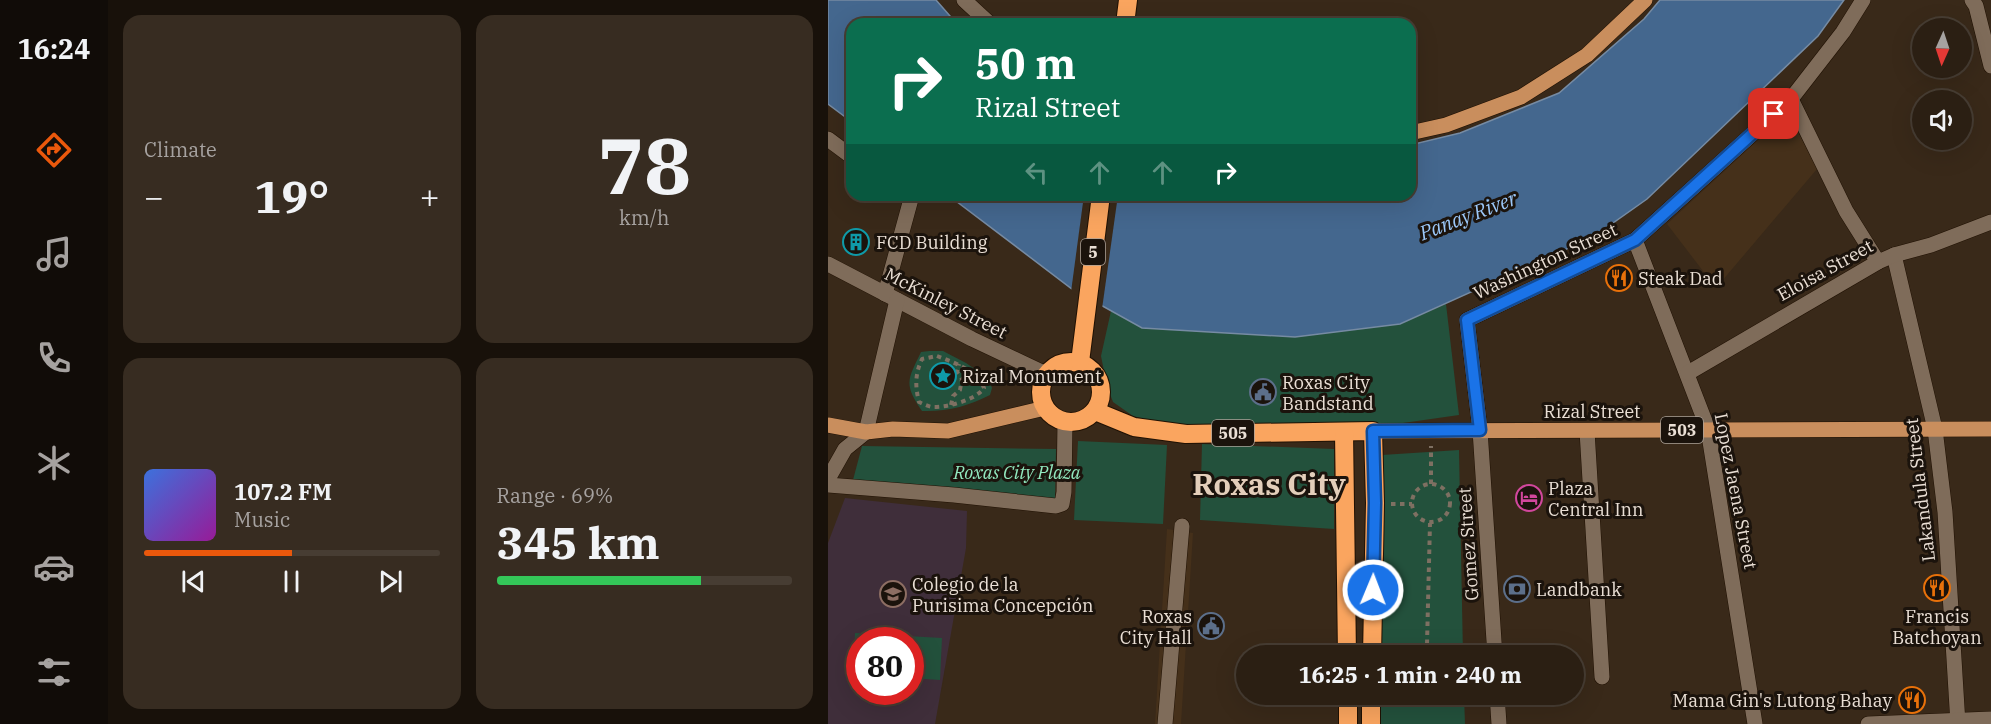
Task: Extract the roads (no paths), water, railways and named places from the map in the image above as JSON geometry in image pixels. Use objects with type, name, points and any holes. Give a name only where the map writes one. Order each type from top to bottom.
[{"type":"highway","points":[[1126,18],[1128,0]]},
{"type":"highway","name":"5","points":[[1080,362],[1100,201]]},
{"type":"highway","points":[[1080,362],[1097,374],[1101,383],[1100,402],[1095,411],[1082,421],[1065,422],[1050,414],[1045,408],[1041,391],[1046,374],[1060,363],[1080,362]]},
{"type":"highway","name":"505","points":[[1095,411],[1134,427],[1186,434],[1373,431]]},
{"type":"highway","points":[[1372,645],[1375,503],[1373,431]]},
{"type":"highway","points":[[1344,432],[1347,645]]},
{"type":"highway","points":[[1348,705],[1348,724]]},
{"type":"highway","points":[[1371,705],[1371,724]]},
{"type":"main road","points":[[1416,132],[1446,125],[1521,97],[1587,55],[1645,0]]},
{"type":"main road","points":[[828,426],[866,432],[893,429],[948,431],[1045,408]]},
{"type":"main road","name":"Rizal Street","points":[[1373,431],[1991,429]]},
{"type":"street","points":[[963,0],[983,18]]},
{"type":"street","name":"Washington Street","points":[[1480,430],[1467,320],[1635,240],[1791,99],[1843,32],[1863,0]]},
{"type":"street","points":[[1972,0],[1976,6],[1991,66]]},
{"type":"street","points":[[1791,99],[1846,211],[1878,262]]},
{"type":"street","points":[[828,139],[846,152]]},
{"type":"street","points":[[828,479],[846,449],[866,432],[911,201]]},
{"type":"street","name":"Eloisa Street","points":[[1688,373],[1878,262],[1991,222]]},
{"type":"street","name":"Lopez Jaena Street","points":[[1635,240],[1708,429],[1755,724]]},
{"type":"street","name":"Lakandula Street","points":[[1894,255],[1935,429],[1945,512],[1958,722]]},
{"type":"street","name":"McKinley Street","points":[[828,264],[972,339],[1046,374]]},
{"type":"street","points":[[828,485],[1056,506],[1062,504],[1064,492],[1065,422]]},
{"type":"street","name":"Gomez Street","points":[[1480,430],[1494,645]]},
{"type":"street","points":[[1587,431],[1602,677]]},
{"type":"street","points":[[1165,724],[1182,526]]},
{"type":"street","points":[[1498,705],[1499,724]]},
{"type":"street","points":[[1869,724],[1991,719]]},
{"type":"water","points":[[828,0],[936,0],[952,18],[846,18],[846,118],[828,104]]},
{"type":"water","name":"Panay River","points":[[1660,0],[1844,0],[1818,36],[1647,199],[1593,237],[1400,324],[1295,337],[1142,328],[1072,289],[956,201],[1416,201],[1416,144],[1460,133],[1559,93],[1644,19]]},
{"type":"place","name":"FCD Building","points":[[856,242]]},
{"type":"place","name":"Steak Dad","points":[[1619,278]]},
{"type":"place","name":"Rizal Monument","points":[[943,376]]},
{"type":"place","name":"Roxas City Bandstand","points":[[1263,392]]},
{"type":"place","name":"Plaza Central Inn","points":[[1529,498]]},
{"type":"place","name":"Francis Batchoyan","points":[[1937,588]]},
{"type":"place","name":"Landbank","points":[[1517,589]]},
{"type":"place","name":"Colegio de la Purisima Concepción","points":[[893,594]]},
{"type":"place","name":"Roxas City Hall","points":[[1211,626]]},
{"type":"place","name":"Mama Gin's Lutong Bahay","points":[[1912,700]]},
{"type":"district","name":"Roxas City","points":[[1269,483]]},
{"type":"park label","name":"Roxas City Plaza","points":[[1017,472]]}]
